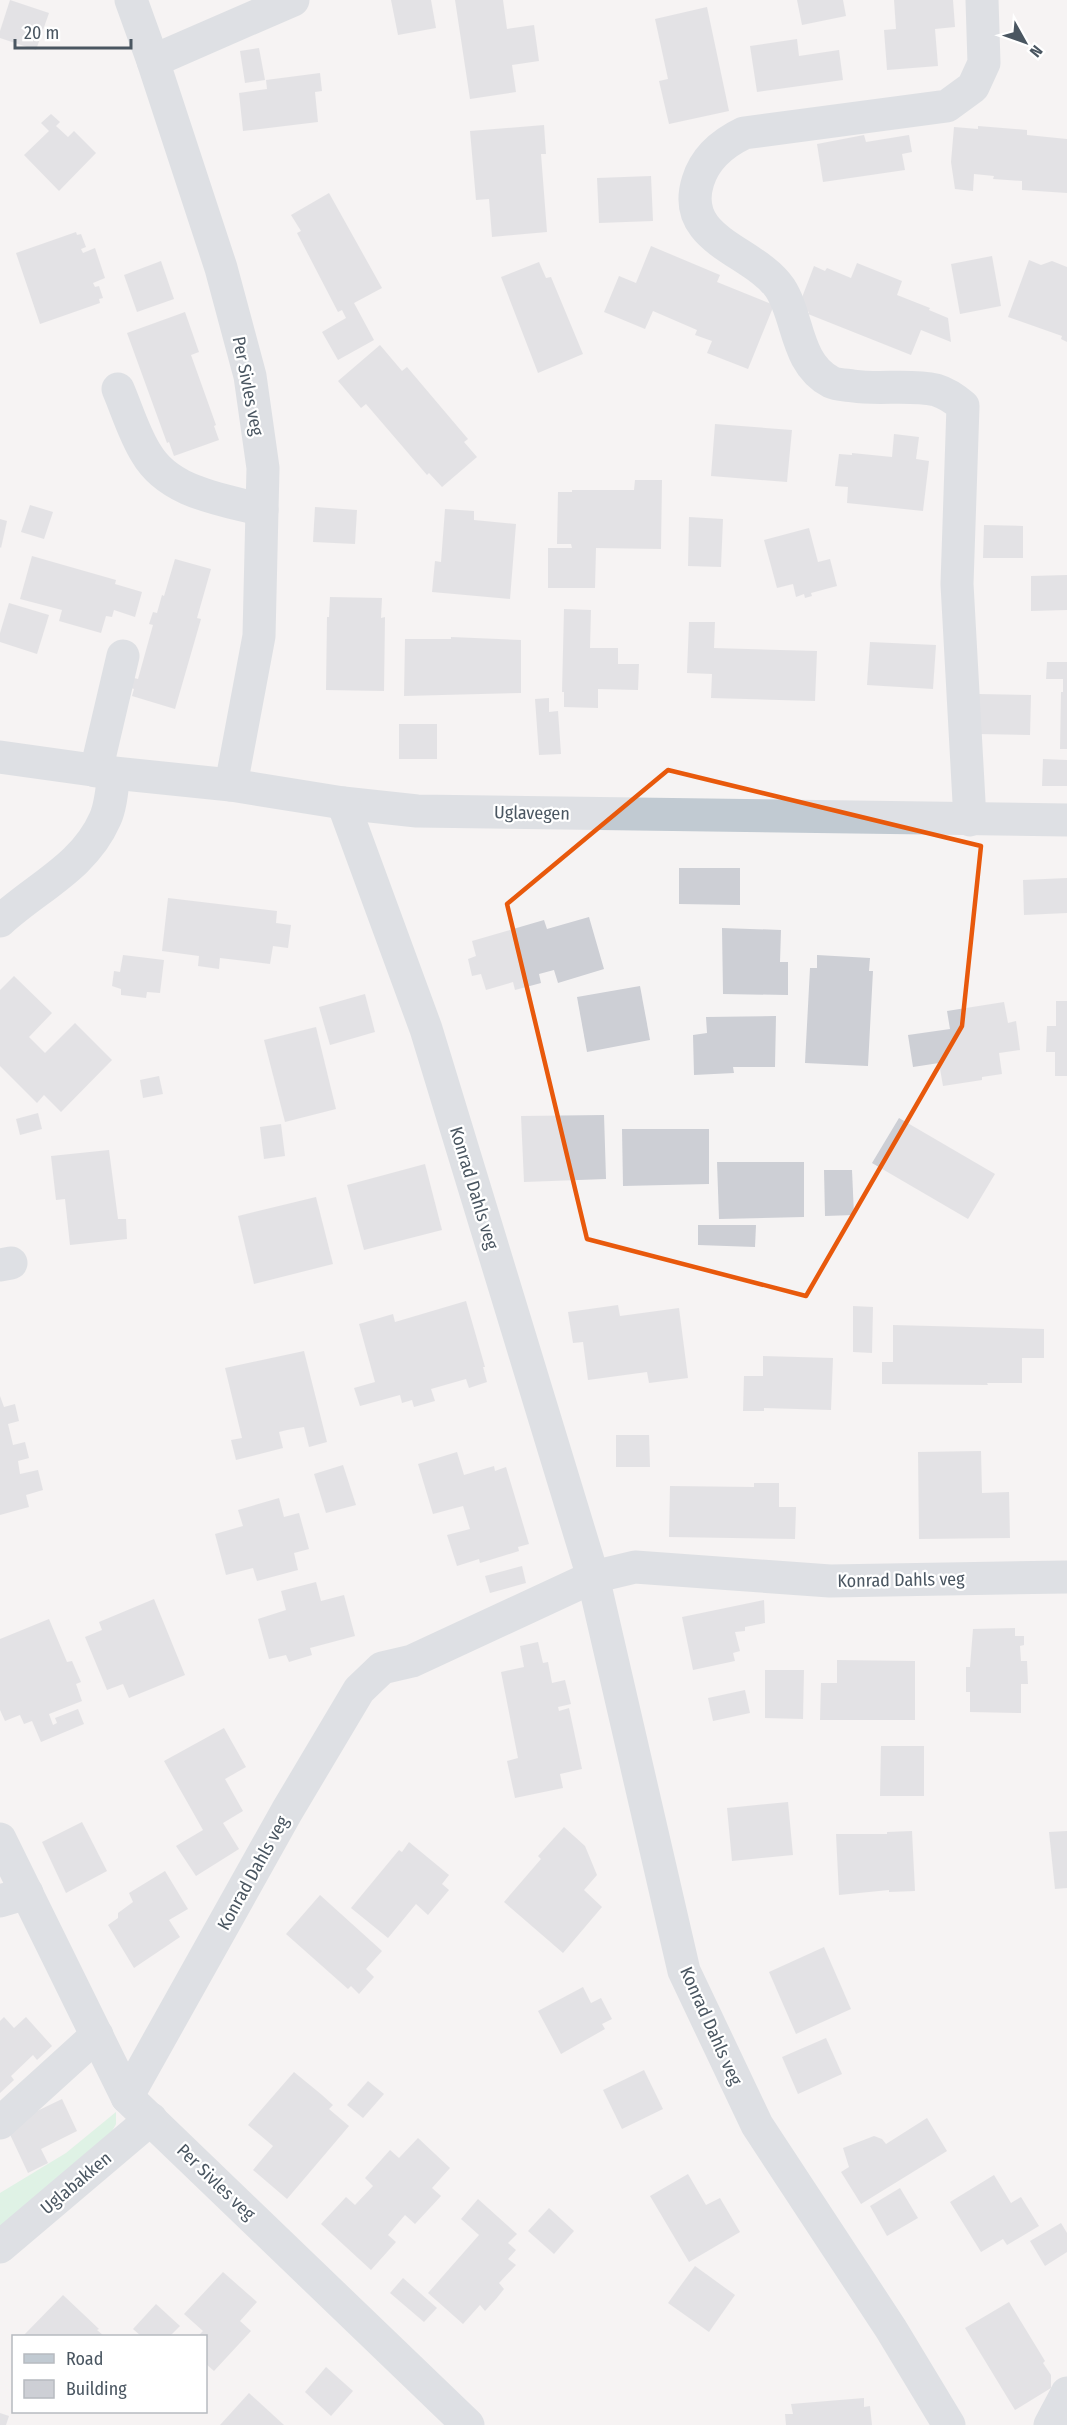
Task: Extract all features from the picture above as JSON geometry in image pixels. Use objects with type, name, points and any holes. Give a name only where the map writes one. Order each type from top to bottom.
[{"type":"street","points":[[153,60],[292,0]]},
{"type":"street","points":[[970,820],[957,584],[963,406],[950,396],[935,390],[860,387],[831,382],[810,363],[798,338],[783,293],[775,280],[730,249],[706,229],[695,211],[694,194],[701,171],[727,141],[744,133],[947,106],[973,87],[984,63],[982,0]]},
{"type":"street","name":"Per Sivles veg","points":[[127,1],[153,60],[221,268],[250,376],[263,468],[259,636],[231,785]]},
{"type":"street","points":[[118,389],[146,453],[162,474],[192,491],[262,510]]},
{"type":"street","points":[[0,921],[67,870],[89,848],[106,817],[105,772],[123,656]]},
{"type":"street","name":"Uglavegen","points":[[0,757],[105,772],[231,785],[343,803],[417,811],[1067,820]]},
{"type":"street","name":"Konrad Dahls veg","points":[[343,803],[426,1029],[593,1577],[684,1971],[757,2125],[891,2329],[949,2425]]},
{"type":"street","name":"Konrad Dahls veg","points":[[128,2097],[287,1811],[359,1690],[382,1668],[412,1661],[593,1577],[635,1567],[830,1581],[1067,1577]]},
{"type":"street","name":"Per Sivles veg","points":[[0,1839],[13,1897],[97,2035],[128,2097],[468,2425]]},
{"type":"street","points":[[0,2123],[97,2035]]},
{"type":"street","name":"Uglabakken","points":[[0,2247],[151,2119]]},
{"type":"street","points":[[1050,2425],[1067,2393]]},
{"type":"highlighted area","points":[[668,770],[981,846],[962,1026],[806,1296],[587,1239],[507,904]]},
{"type":"green space","points":[[116,2112],[116,2124],[107,2140],[0,2230],[0,2193],[66,2153]]},
{"type":"building","points":[[10,0],[49,13],[36,50],[0,38]]},
{"type":"building","points":[[391,0],[431,0],[436,28],[398,35]]},
{"type":"building","points":[[455,0],[503,0],[507,29],[534,25],[539,61],[512,65],[516,92],[470,99]]},
{"type":"building","points":[[797,0],[843,0],[846,16],[802,25]]},
{"type":"building","points":[[894,0],[953,0],[955,27],[935,29],[938,66],[887,70],[884,30],[896,29]]},
{"type":"building","points":[[707,7],[729,111],[669,124],[659,81],[668,79],[655,19]]},
{"type":"building","points":[[797,39],[799,56],[839,50],[843,80],[757,92],[750,46]]},
{"type":"building","points":[[259,48],[265,80],[245,83],[240,51]]},
{"type":"building","points":[[320,73],[322,91],[315,92],[318,122],[243,131],[239,93],[267,89],[266,80]]},
{"type":"building","points":[[51,114],[60,122],[56,126],[68,137],[74,131],[96,153],[59,191],[24,155],[49,131],[41,123]]},
{"type":"building","points":[[544,125],[546,154],[541,154],[547,232],[492,237],[489,199],[476,200],[470,131]]},
{"type":"building","points":[[978,126],[1027,130],[1027,135],[1067,139],[1067,193],[1022,190],[1022,181],[993,179],[994,176],[974,174],[973,191],[955,189],[951,162],[954,127],[978,129]]},
{"type":"building","points":[[864,135],[866,142],[909,135],[912,152],[902,154],[905,170],[823,182],[817,144]]},
{"type":"building","points":[[651,176],[653,221],[599,223],[597,178]]},
{"type":"building","points":[[329,193],[382,288],[354,303],[374,340],[338,360],[322,332],[346,318],[342,310],[338,312],[297,233],[301,231],[291,215]]},
{"type":"building","points":[[76,232],[77,235],[81,234],[86,247],[81,249],[83,253],[95,248],[105,278],[93,283],[95,287],[99,286],[103,298],[99,299],[100,303],[40,324],[16,253]]},
{"type":"building","points":[[651,246],[720,275],[717,282],[774,305],[748,369],[707,353],[712,341],[695,335],[697,330],[653,311],[645,329],[604,312],[619,276],[636,283]]},
{"type":"building","points":[[992,256],[1001,306],[960,314],[951,264]]},
{"type":"building","points":[[1029,260],[1041,265],[1052,261],[1067,267],[1067,342],[1061,339],[1062,336],[1008,317]]},
{"type":"building","points":[[161,261],[174,299],[137,312],[124,275]]},
{"type":"building","points":[[539,262],[546,278],[551,277],[583,354],[538,373],[501,277]]},
{"type":"building","points":[[857,263],[902,281],[897,295],[948,318],[951,342],[921,330],[911,355],[798,308],[814,266],[825,271],[827,268],[851,278]]},
{"type":"building","points":[[185,312],[199,352],[191,355],[216,425],[214,426],[219,440],[174,456],[169,442],[167,443],[127,333]]},
{"type":"building","points":[[380,345],[402,371],[407,367],[468,439],[464,442],[477,457],[442,487],[429,473],[427,475],[366,404],[361,408],[338,381]]},
{"type":"building","points":[[715,424],[792,430],[787,482],[711,476]]},
{"type":"building","points":[[894,434],[919,437],[916,459],[929,461],[923,511],[847,503],[848,487],[835,486],[839,454],[892,457]]},
{"type":"building","points":[[635,480],[662,480],[661,549],[596,548],[595,588],[548,588],[548,548],[572,548],[571,544],[557,544],[558,492],[634,490]]},
{"type":"building","points":[[30,505],[53,512],[44,539],[21,532]]},
{"type":"building","points":[[315,507],[357,510],[355,544],[313,542]]},
{"type":"building","points":[[445,509],[474,511],[474,520],[516,524],[510,599],[432,592],[435,561],[441,562]]},
{"type":"building","points":[[689,517],[723,519],[721,567],[688,566]]},
{"type":"building","points":[[0,519],[7,521],[1,548],[0,547]]},
{"type":"building","points":[[984,525],[1023,526],[1023,558],[983,558]]},
{"type":"building","points":[[809,528],[818,562],[830,559],[837,586],[811,593],[812,596],[805,598],[804,594],[796,597],[793,584],[777,588],[764,540]]},
{"type":"building","points":[[32,556],[116,580],[115,584],[142,592],[135,617],[114,610],[112,617],[106,616],[101,633],[59,621],[62,610],[20,599]]},
{"type":"building","points":[[175,559],[211,569],[197,618],[201,619],[175,709],[132,696],[134,689],[131,688],[134,678],[138,679],[153,625],[149,624],[153,612],[157,613],[162,595],[164,596]]},
{"type":"building","points":[[1067,575],[1067,610],[1031,611],[1031,576]]},
{"type":"building","points":[[330,597],[382,598],[381,618],[385,617],[384,691],[326,690],[327,617],[329,617]]},
{"type":"building","points":[[9,603],[49,615],[37,654],[0,642],[0,633]]},
{"type":"building","points":[[564,609],[591,610],[590,648],[618,648],[618,664],[639,664],[638,690],[598,689],[598,708],[564,707],[564,692],[562,692]]},
{"type":"building","points":[[689,622],[715,622],[714,648],[817,651],[815,701],[711,698],[712,674],[687,673]]},
{"type":"building","points":[[451,637],[521,640],[521,693],[404,696],[405,639],[451,639]]},
{"type":"building","points":[[870,642],[936,645],[933,689],[867,685]]},
{"type":"building","points":[[1047,662],[1067,662],[1067,749],[1060,749],[1063,679],[1046,679]]},
{"type":"building","points":[[979,694],[1031,695],[1030,735],[978,734]]},
{"type":"building","points":[[549,698],[549,712],[558,711],[561,754],[539,755],[535,699]]},
{"type":"building","points":[[399,724],[437,724],[437,759],[399,759]]},
{"type":"building","points":[[1043,759],[1067,760],[1067,786],[1042,786]]},
{"type":"building","points":[[679,868],[740,868],[740,905],[679,904]]},
{"type":"building","points":[[1067,878],[1067,913],[1024,915],[1023,880]]},
{"type":"building","points":[[168,898],[277,911],[276,923],[291,925],[288,948],[273,946],[270,964],[220,958],[219,969],[198,966],[199,956],[162,951]]},
{"type":"building","points":[[589,917],[604,969],[558,983],[554,970],[539,974],[541,983],[515,990],[513,982],[486,990],[481,974],[472,976],[468,959],[476,956],[472,941],[544,920],[547,929]]},
{"type":"building","points":[[722,928],[781,930],[780,962],[788,962],[788,995],[723,994]]},
{"type":"building","points":[[123,955],[164,960],[160,993],[147,992],[146,998],[121,995],[121,989],[112,986],[114,971],[120,972]]},
{"type":"building","points":[[817,955],[870,958],[869,971],[873,971],[868,1066],[805,1063],[810,968],[817,968]]},
{"type":"building","points":[[14,976],[52,1013],[29,1037],[45,1053],[75,1023],[112,1060],[61,1112],[44,1095],[37,1103],[0,1066],[0,990]]},
{"type":"building","points":[[640,986],[650,1040],[587,1052],[577,997]]},
{"type":"building","points":[[365,994],[375,1032],[330,1045],[319,1007]]},
{"type":"building","points":[[1056,1001],[1067,1001],[1067,1076],[1055,1076],[1055,1052],[1046,1052],[1047,1026],[1056,1026]]},
{"type":"building","points":[[1004,1002],[1008,1023],[1016,1021],[1020,1050],[999,1053],[1002,1074],[982,1077],[982,1080],[943,1086],[939,1063],[913,1067],[908,1035],[950,1029],[947,1011]]},
{"type":"building","points":[[776,1016],[775,1067],[733,1067],[734,1073],[694,1075],[693,1035],[707,1033],[706,1017]]},
{"type":"building","points":[[316,1027],[336,1109],[285,1122],[264,1040]]},
{"type":"building","points":[[159,1076],[163,1094],[143,1098],[140,1080]]},
{"type":"building","points":[[38,1113],[42,1129],[20,1135],[16,1119]]},
{"type":"building","points":[[604,1115],[606,1179],[524,1182],[521,1116]]},
{"type":"building","points":[[899,1118],[995,1174],[968,1219],[872,1163]]},
{"type":"building","points":[[281,1124],[285,1156],[264,1159],[260,1127]]},
{"type":"building","points":[[622,1129],[709,1129],[709,1184],[623,1186]]},
{"type":"building","points":[[109,1150],[118,1219],[126,1219],[127,1239],[70,1245],[65,1199],[56,1200],[51,1156]]},
{"type":"building","points":[[717,1162],[804,1162],[804,1217],[719,1219]]},
{"type":"building","points":[[425,1164],[442,1230],[364,1250],[347,1185]]},
{"type":"building","points":[[824,1170],[852,1170],[854,1215],[825,1216]]},
{"type":"building","points":[[316,1197],[333,1264],[254,1284],[238,1216]]},
{"type":"building","points":[[698,1225],[756,1225],[755,1247],[698,1245]]},
{"type":"building","points":[[466,1301],[485,1367],[483,1367],[487,1382],[469,1388],[466,1379],[431,1389],[435,1401],[414,1407],[412,1400],[402,1403],[400,1395],[360,1406],[354,1388],[375,1382],[359,1324],[393,1314],[395,1322]]},
{"type":"building","points":[[618,1305],[620,1316],[679,1308],[688,1378],[649,1383],[647,1372],[588,1380],[583,1342],[573,1343],[568,1312]]},
{"type":"building","points":[[853,1306],[873,1307],[872,1353],[853,1352]]},
{"type":"building","points":[[893,1325],[1044,1329],[1044,1358],[1022,1358],[1022,1383],[882,1384],[882,1362],[893,1362]]},
{"type":"building","points":[[304,1351],[327,1442],[309,1447],[304,1427],[287,1430],[279,1432],[283,1448],[236,1460],[231,1440],[242,1438],[225,1368]]},
{"type":"building","points":[[763,1356],[833,1358],[831,1410],[764,1408],[764,1411],[743,1411],[744,1376],[763,1376]]},
{"type":"building","points":[[0,1396],[4,1407],[15,1404],[19,1421],[8,1424],[13,1445],[25,1442],[29,1458],[18,1461],[20,1474],[38,1470],[43,1490],[26,1495],[29,1507],[0,1515]]},
{"type":"building","points":[[616,1435],[649,1435],[650,1467],[616,1467]]},
{"type":"building","points":[[981,1451],[982,1493],[1009,1492],[1010,1538],[919,1539],[918,1452]]},
{"type":"building","points":[[457,1452],[464,1475],[494,1466],[495,1471],[506,1467],[529,1544],[518,1547],[519,1551],[480,1563],[479,1559],[457,1566],[447,1535],[470,1529],[463,1506],[433,1514],[418,1464]]},
{"type":"building","points":[[343,1465],[356,1505],[326,1513],[314,1474]]},
{"type":"building","points":[[754,1483],[779,1483],[779,1507],[796,1507],[795,1539],[669,1537],[670,1486],[754,1487]]},
{"type":"building","points":[[279,1498],[284,1517],[299,1513],[309,1549],[294,1553],[298,1570],[257,1581],[253,1568],[226,1575],[215,1534],[243,1526],[238,1510]]},
{"type":"building","points":[[522,1566],[526,1583],[490,1593],[485,1576]]},
{"type":"building","points":[[316,1582],[321,1601],[344,1595],[355,1636],[310,1648],[312,1655],[289,1662],[286,1655],[269,1659],[258,1619],[286,1610],[281,1591]]},
{"type":"building","points":[[154,1599],[185,1675],[129,1698],[123,1684],[107,1690],[85,1637],[102,1630],[99,1622]]},
{"type":"building","points":[[764,1600],[765,1623],[745,1627],[745,1631],[735,1632],[740,1651],[733,1653],[735,1661],[693,1670],[682,1617]]},
{"type":"building","points":[[49,1619],[67,1662],[72,1661],[81,1682],[76,1684],[82,1701],[49,1714],[53,1725],[57,1723],[55,1718],[78,1709],[84,1724],[41,1742],[32,1721],[24,1724],[20,1715],[5,1721],[0,1710],[0,1639]]},
{"type":"building","points":[[1015,1628],[1015,1636],[1024,1636],[1024,1645],[1020,1646],[1021,1661],[1027,1661],[1028,1684],[1021,1684],[1021,1713],[970,1712],[970,1692],[966,1692],[966,1667],[970,1667],[973,1629]]},
{"type":"building","points":[[538,1642],[543,1663],[548,1662],[552,1683],[565,1680],[571,1704],[558,1707],[559,1711],[569,1708],[582,1769],[560,1774],[563,1788],[515,1798],[507,1761],[518,1758],[501,1672],[524,1667],[520,1646]]},
{"type":"building","points":[[837,1660],[915,1661],[915,1720],[820,1720],[821,1683],[837,1683]]},
{"type":"building","points":[[765,1670],[804,1670],[803,1719],[765,1718]]},
{"type":"building","points":[[745,1690],[750,1713],[713,1721],[708,1698]]},
{"type":"building","points":[[224,1728],[246,1767],[225,1779],[243,1811],[223,1823],[239,1849],[196,1876],[176,1846],[203,1830],[164,1761]]},
{"type":"building","points":[[881,1746],[924,1746],[924,1796],[880,1796]]},
{"type":"building","points":[[788,1802],[793,1855],[732,1861],[727,1808]]},
{"type":"building","points":[[82,1822],[107,1871],[66,1893],[42,1842]]},
{"type":"building","points":[[564,1827],[585,1846],[597,1875],[584,1890],[602,1907],[563,1953],[504,1902],[541,1859],[538,1856]]},
{"type":"building","points":[[912,1831],[915,1891],[889,1892],[889,1890],[839,1895],[836,1834],[887,1834],[887,1832]]},
{"type":"building","points":[[1067,1831],[1067,1888],[1055,1889],[1049,1832]]},
{"type":"building","points":[[409,1842],[449,1875],[442,1884],[449,1890],[428,1915],[416,1904],[388,1938],[351,1908],[399,1850],[402,1852]]},
{"type":"building","points":[[165,1871],[188,1909],[169,1920],[180,1937],[134,1968],[108,1925],[118,1918],[118,1913],[133,1902],[129,1893]]},
{"type":"building","points":[[320,1895],[382,1951],[366,1969],[374,1977],[359,1994],[351,1986],[348,1989],[286,1934]]},
{"type":"building","points":[[824,1947],[851,2009],[796,2034],[769,1972]]},
{"type":"building","points":[[583,1987],[591,2003],[601,1998],[612,2019],[602,2024],[605,2029],[561,2054],[538,2011]]},
{"type":"building","points":[[4,2017],[14,2028],[26,2017],[52,2046],[37,2060],[33,2055],[11,2076],[14,2080],[0,2093],[0,2021]]},
{"type":"building","points":[[826,2038],[842,2074],[798,2094],[782,2057]]},
{"type":"building","points":[[644,2070],[663,2109],[622,2129],[603,2090]]},
{"type":"building","points":[[294,2072],[333,2105],[329,2109],[349,2126],[287,2199],[253,2170],[273,2146],[248,2125]]},
{"type":"building","points":[[368,2081],[384,2094],[363,2118],[347,2105]]},
{"type":"building","points":[[62,2099],[77,2131],[41,2149],[48,2163],[28,2173],[6,2126]]},
{"type":"building","points":[[927,2118],[947,2151],[861,2204],[841,2172],[849,2167],[843,2148],[874,2136],[882,2139],[886,2144]]},
{"type":"building","points":[[418,2138],[450,2168],[432,2188],[441,2196],[415,2224],[405,2215],[388,2235],[396,2242],[371,2270],[321,2224],[346,2197],[355,2205],[373,2186],[365,2178],[390,2150],[399,2158]]},
{"type":"building","points":[[688,2174],[706,2205],[720,2198],[740,2232],[689,2262],[650,2196]]},
{"type":"building","points":[[994,2175],[1011,2203],[1021,2197],[1039,2226],[1007,2245],[1003,2239],[981,2252],[950,2202]]},
{"type":"building","points":[[900,2188],[918,2218],[887,2236],[870,2206]]},
{"type":"building","points":[[478,2199],[517,2234],[508,2243],[516,2250],[508,2259],[516,2265],[499,2283],[504,2289],[496,2299],[485,2311],[480,2305],[463,2324],[428,2293],[479,2235],[461,2219]]},
{"type":"building","points":[[549,2208],[574,2231],[554,2254],[528,2231]]},
{"type":"building","points":[[1061,2223],[1067,2233],[1067,2252],[1045,2266],[1030,2241]]},
{"type":"building","points":[[695,2266],[735,2295],[709,2332],[668,2303]]},
{"type":"building","points":[[223,2272],[257,2302],[240,2321],[251,2331],[214,2371],[207,2365],[207,2335],[199,2335],[203,2331],[184,2314]]},
{"type":"building","points":[[403,2278],[437,2308],[424,2322],[390,2293]]},
{"type":"building","points":[[63,2295],[103,2335],[24,2335]]},
{"type":"building","points":[[1009,2302],[1051,2375],[1051,2388],[1015,2410],[965,2328]]},
{"type":"building","points":[[156,2304],[180,2326],[171,2335],[140,2335],[133,2329]]},
{"type":"building","points":[[326,2367],[353,2391],[331,2416],[305,2392]]},
{"type":"building","points":[[249,2393],[284,2425],[220,2425]]},
{"type":"building","points":[[864,2398],[864,2407],[870,2406],[872,2425],[786,2425],[785,2414],[793,2414],[791,2404]]},
{"type":"building","points":[[0,2413],[9,2416],[6,2425],[0,2425]]}]
